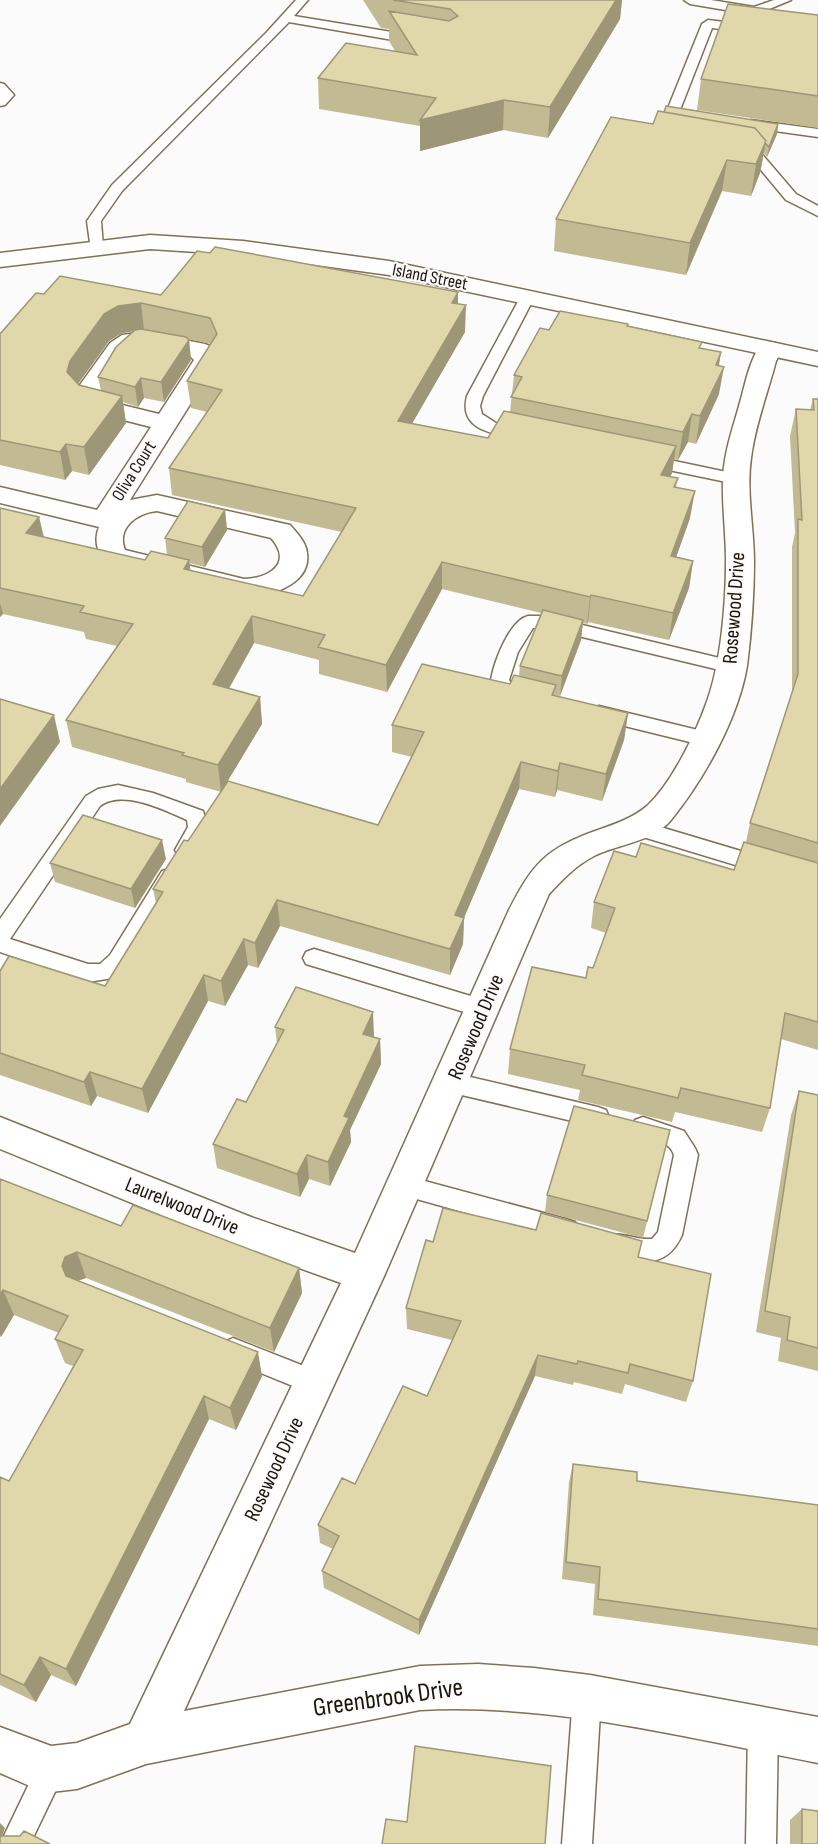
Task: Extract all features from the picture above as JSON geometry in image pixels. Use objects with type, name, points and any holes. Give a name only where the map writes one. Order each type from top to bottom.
[{"type":"street","name":"Island Street","points":[[0,260],[96,246],[150,242],[243,248],[389,268],[818,359]]},
{"type":"street","points":[[0,275],[36,256]]},
{"type":"street","name":"Oliva Court","points":[[109,521],[164,423],[204,366],[206,356],[196,349],[144,339],[130,340],[119,348],[89,389],[86,398],[93,405],[164,423]]},
{"type":"street","name":"Rosewood Drive","points":[[146,1741],[366,1274],[453,1083],[537,886],[550,871],[573,852],[637,828],[658,814],[690,771],[722,704],[732,667],[740,562],[736,479],[738,456],[764,361],[770,349]]},
{"type":"street","points":[[0,495],[109,521],[133,508],[157,503],[280,531],[288,538],[295,558],[291,568],[283,577],[273,583],[246,589],[122,560],[111,550],[109,521]]},
{"type":"street","name":"Laurelwood Drive","points":[[0,1133],[245,1232],[366,1274]]},
{"type":"street","name":"Greenbrook Drive","points":[[0,1749],[32,1764],[51,1769],[77,1766],[146,1741],[430,1687],[461,1684],[587,1697],[818,1740]]},
{"type":"lane","points":[[96,246],[94,221],[117,188],[302,0]]},
{"type":"lane","points":[[690,0],[755,11],[785,0]]},
{"type":"lane","points":[[286,18],[426,41]]},
{"type":"lane","points":[[706,117],[672,112],[708,24],[763,31]]},
{"type":"lane","points":[[0,87],[8,95],[0,102]]},
{"type":"lane","points":[[740,122],[818,133]]},
{"type":"lane","points":[[722,149],[755,155],[791,196],[818,212]]},
{"type":"lane","points":[[528,296],[475,396],[472,411],[475,419],[483,425],[541,438]]},
{"type":"lane","points":[[633,458],[736,479]]},
{"type":"lane","points":[[534,698],[505,690],[501,687],[499,677],[519,631],[528,622],[545,622],[732,667]]},
{"type":"lane","points":[[579,709],[706,739]]},
{"type":"lane","points":[[0,936],[93,801],[100,796],[108,793],[127,794],[189,813],[196,816],[199,821],[195,834],[112,969],[97,974],[88,973],[0,944]]},
{"type":"lane","points":[[637,828],[818,882]]},
{"type":"lane","points":[[314,957],[484,1010]]},
{"type":"lane","points":[[406,1186],[640,1251],[655,1251],[668,1242],[686,1155],[682,1142],[669,1133],[453,1083]]},
{"type":"lane","points":[[216,1343],[315,1383]]},
{"type":"lane","points":[[577,1844],[587,1697]]},
{"type":"lane","points":[[761,1844],[763,1729]]},
{"type":"lane","points":[[14,1844],[51,1769]]},
{"type":"building","points":[[393,0],[616,0],[550,107],[504,100],[420,120],[436,98],[318,78],[346,43],[417,55],[389,11],[449,21],[458,16],[450,9]]},
{"type":"building","points":[[728,4],[818,15],[818,96],[701,79]]},
{"type":"building","points":[[666,106],[778,124],[769,147],[755,128],[664,112]]},
{"type":"building","points":[[658,111],[755,128],[766,141],[756,164],[727,160],[690,243],[556,219],[611,117],[653,124]]},
{"type":"building","points":[[215,247],[458,292],[452,303],[466,305],[398,421],[488,438],[504,411],[676,446],[661,475],[678,478],[674,487],[695,491],[671,556],[693,561],[673,613],[591,595],[590,597],[442,562],[386,665],[318,647],[325,635],[252,616],[213,684],[260,697],[218,765],[182,755],[184,753],[66,720],[133,624],[80,612],[84,606],[0,588],[0,508],[39,517],[26,533],[145,560],[151,551],[189,560],[184,569],[303,596],[356,508],[169,468],[222,390],[187,381],[217,334],[210,318],[141,303],[118,306],[104,314],[70,361],[67,372],[79,385],[122,396],[84,447],[66,444],[60,452],[0,440],[0,334],[36,293],[44,294],[60,276],[161,295],[197,251],[210,253]]},
{"type":"building","points":[[560,311],[628,324],[627,326],[702,342],[699,348],[721,352],[716,365],[724,367],[700,416],[692,414],[683,432],[511,397],[522,377],[514,375],[540,328],[549,330]]},
{"type":"building","points":[[141,329],[186,337],[189,340],[161,382],[141,378],[135,387],[98,377],[116,347],[135,330]]},
{"type":"building","points":[[813,399],[818,399],[818,843],[750,823],[798,674],[798,519],[802,520],[796,409],[814,410]]},
{"type":"building","points":[[188,501],[225,510],[202,547],[165,538]]},
{"type":"building","points":[[543,610],[583,620],[562,676],[520,666]]},
{"type":"building","points":[[422,664],[510,684],[514,675],[556,685],[552,695],[628,713],[606,774],[560,763],[558,771],[521,762],[455,915],[464,918],[450,949],[277,900],[255,943],[244,939],[221,981],[204,975],[142,1089],[90,1072],[84,1082],[0,1053],[0,971],[9,956],[105,986],[163,892],[153,889],[184,840],[188,841],[228,781],[378,825],[424,732],[392,725]]},
{"type":"building","points":[[0,699],[54,715],[0,789]]},
{"type":"building","points":[[83,815],[162,840],[131,889],[50,863]]},
{"type":"building","points":[[744,842],[818,863],[818,1022],[785,1013],[770,1108],[681,1088],[678,1098],[582,1075],[585,1065],[510,1049],[532,967],[586,978],[588,967],[593,968],[615,908],[594,902],[614,851],[636,857],[641,843],[734,870]]},
{"type":"building","points":[[296,987],[373,1012],[363,1034],[380,1039],[344,1116],[349,1118],[328,1162],[307,1155],[297,1174],[213,1144],[237,1099],[246,1102],[284,1030],[275,1027]]},
{"type":"building","points":[[799,1091],[818,1095],[818,1348],[787,1340],[790,1317],[765,1311]]},
{"type":"building","points":[[574,1106],[670,1130],[647,1221],[547,1195]]},
{"type":"building","points":[[0,1179],[121,1226],[133,1205],[299,1268],[270,1328],[77,1252],[65,1257],[62,1266],[66,1276],[258,1352],[230,1408],[204,1396],[66,1669],[40,1657],[24,1685],[0,1674],[0,1477],[9,1481],[83,1350],[55,1339],[68,1316],[3,1290],[0,1295]]},
{"type":"building","points":[[443,1208],[536,1230],[541,1213],[642,1241],[638,1257],[711,1274],[693,1381],[630,1364],[628,1373],[578,1361],[577,1364],[538,1355],[419,1620],[322,1571],[339,1536],[318,1525],[342,1478],[355,1484],[403,1386],[427,1396],[461,1321],[406,1308],[426,1240],[433,1242]]},
{"type":"building","points":[[573,1464],[637,1472],[637,1481],[818,1505],[818,1629],[598,1599],[600,1567],[566,1562]]},
{"type":"building","points":[[415,1746],[551,1766],[545,1844],[382,1844],[386,1819],[407,1822]]},
{"type":"building","points":[[802,1809],[818,1811],[818,1844],[802,1844]]},
{"type":"building","points":[[24,1831],[50,1844],[0,1844],[0,1836],[20,1836]]}]
